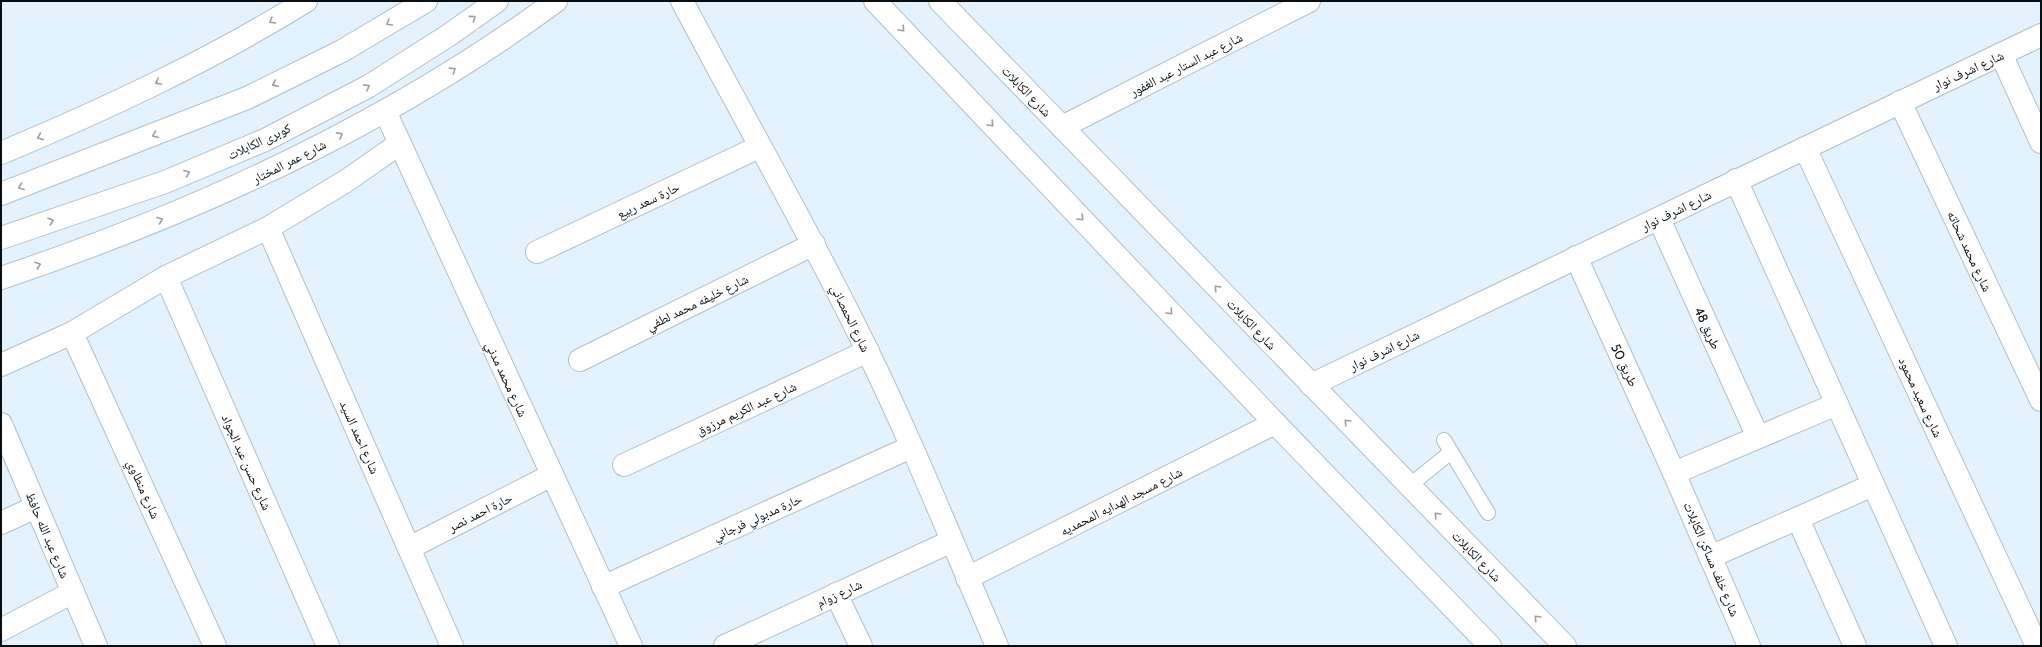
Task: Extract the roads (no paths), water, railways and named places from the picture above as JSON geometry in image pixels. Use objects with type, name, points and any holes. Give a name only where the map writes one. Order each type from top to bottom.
[{"type":"street","name":"كوبرى الكابلات","points":[[1,238],[165,182],[264,140],[369,86],[449,35],[496,1]]},
{"type":"street","name":"شارع عمر المختار","points":[[1,278],[72,254],[162,219],[269,172],[385,112],[479,54],[556,1]]},
{"type":"street","name":"شارع الحمصاني","points":[[682,1],[814,244],[868,351],[997,646]]},
{"type":"street","points":[[875,1],[1275,423],[1490,646]]},
{"type":"street","name":"شارع عبد الستار عبد الغفور","points":[[1062,127],[1309,1]]},
{"type":"street","points":[[1,194],[247,98],[342,51],[424,2]]},
{"type":"street","points":[[1,153],[70,124],[147,88],[222,49],[298,3]]},
{"type":"street","name":"شارع الكابلات","points":[[943,3],[1565,646]]},
{"type":"street","name":"شارع اشرف نوار","points":[[1311,385],[2041,35]]},
{"type":"street","points":[[2001,54],[2041,142]]},
{"type":"street","name":"شارع محمد شحاته","points":[[1900,102],[2041,400]]},
{"type":"street","name":"شارع محمد مدني","points":[[385,112],[630,646]]},
{"type":"street","points":[[1,365],[72,333],[166,277],[268,228],[346,181],[399,144]]},
{"type":"street","name":"حارة سعد ربيع","points":[[537,252],[760,147]]},
{"type":"street","name":"شارع سعيد محمود","points":[[1805,148],[2037,646]]},
{"type":"street","points":[[1736,180],[1946,646]]},
{"type":"street","name":"طريق 48","points":[[1659,219],[1758,437]]},
{"type":"street","name":"شارع احمد السيد","points":[[268,228],[452,646]]},
{"type":"street","name":"شارع خليفه محمد لطفي","points":[[580,360],[814,244]]},
{"type":"street","name":"طريق 50","points":[[1576,257],[1674,473]]},
{"type":"street","name":"شارع حسن عبد الجواد","points":[[166,277],[328,646]]},
{"type":"street","name":"شارع منطاوي","points":[[72,333],[215,646]]},
{"type":"street","name":"شارع عبد الكريم مرزوق","points":[[624,465],[868,351]]},
{"type":"street","points":[[1674,473],[1837,404]]},
{"type":"street","name":"شارع مسجد الهدايه المحمديه","points":[[967,578],[1275,423]]},
{"type":"street","name":"شارع عبد الله حافظ","points":[[1,424],[96,646]]},
{"type":"street","name":"حارة مدبولي فرجاني","points":[[603,587],[911,447]]},
{"type":"street","name":"شارع خلف مساكن الكابلات","points":[[1674,473],[1749,646]]},
{"type":"street","name":"حارة احمد نصر","points":[[409,548],[552,475]]},
{"type":"street","points":[[1710,556],[1873,486]]},
{"type":"street","points":[[1,523],[36,507]]},
{"type":"street","points":[[1798,519],[1855,646]]},
{"type":"street","name":"شارع زوام","points":[[725,646],[749,641],[836,594],[952,541]]},
{"type":"street","points":[[1,630],[73,592]]},
{"type":"street","points":[[836,594],[861,646]]},
{"type":"lane","points":[[1409,486],[1447,446],[1488,513]]}]
